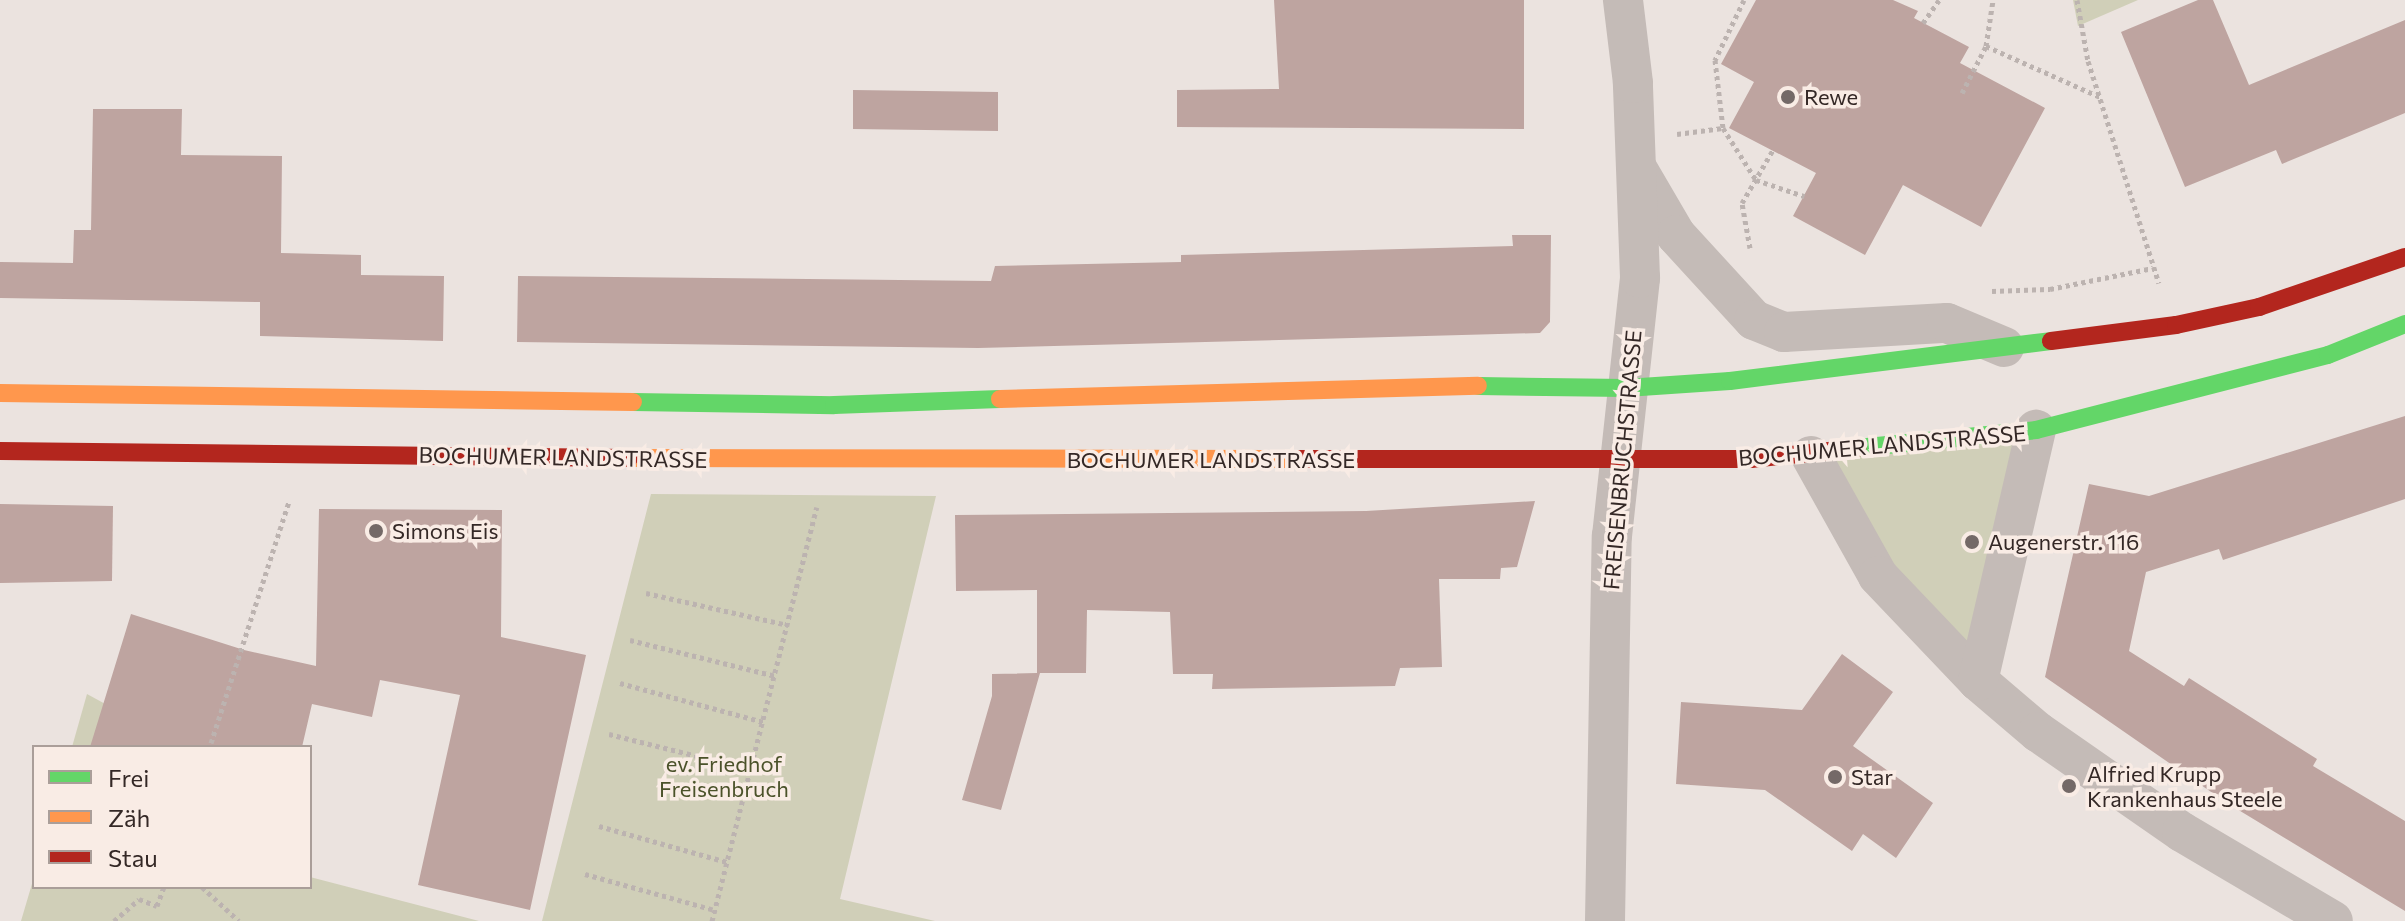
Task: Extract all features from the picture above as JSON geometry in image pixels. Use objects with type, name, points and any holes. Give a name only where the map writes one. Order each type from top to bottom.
[{"type":"main road","points":[[0,393],[834,405],[1429,385],[1626,388],[1730,381],[2176,325],[2259,307],[2405,257]]},
{"type":"main road","name":"BOCHUMER LANDSTRASSE","points":[[0,451],[827,460],[1811,456],[2036,430],[2328,355],[2405,324]]},
{"type":"street","name":"FREISENBRUCHSTRASSE","points":[[1605,921],[1618,458],[1640,278],[1633,83],[1623,0]]},
{"type":"street","points":[[1634,161],[1676,235],[1754,320],[1784,332],[1947,323],[2004,347]]},
{"type":"street","points":[[1978,681],[2036,430]]},
{"type":"street","points":[[1811,456],[1878,576],[1978,681],[2038,732],[2182,832],[2333,921]]},
{"type":"path","points":[[1744,0],[1715,60],[1723,128],[1756,180],[1804,196]]},
{"type":"path","points":[[1923,23],[1939,0]]},
{"type":"path","points":[[1962,93],[1986,46],[1993,0]]},
{"type":"path","points":[[2077,0],[2100,97],[2153,268]]},
{"type":"path","points":[[1986,46],[2100,97]]},
{"type":"path","points":[[1695,130],[1723,128]]},
{"type":"path","points":[[1753,259],[1742,203],[1773,150]]},
{"type":"path","points":[[211,743],[301,454]]},
{"type":"path","points":[[712,921],[753,770],[827,460]]},
{"type":"path","points":[[646,593],[788,625]]},
{"type":"path","points":[[630,640],[775,676]]},
{"type":"path","points":[[620,683],[764,722]]},
{"type":"path","points":[[609,734],[753,770]]},
{"type":"path","points":[[599,826],[727,862]]},
{"type":"path","points":[[585,874],[715,910]]},
{"type":"path","points":[[114,921],[139,899],[157,906],[163,889]]},
{"type":"path","points":[[204,889],[239,921]]},
{"type":"green space","points":[[2073,0],[2138,0],[2078,26]]},
{"type":"green space","points":[[2034,432],[1976,676],[1816,458]]},
{"type":"green space","name":"ev. Friedhof Freisenbruch","points":[[651,494],[936,496],[840,899],[935,921],[542,921]]},
{"type":"green space","points":[[87,694],[180,745],[73,745]]},
{"type":"green space","points":[[312,878],[479,921],[21,921],[32,884],[32,889],[312,889]]},
{"type":"building","points":[[1274,0],[1524,0],[1524,129],[1177,127],[1177,90],[1279,89]]},
{"type":"building","points":[[1756,0],[1893,0],[1918,11],[1914,18],[1969,47],[1960,63],[2045,108],[1981,227],[1903,185],[1865,255],[1793,216],[1816,173],[1729,128],[1754,82],[1721,64]]},
{"type":"building","points":[[2198,0],[2213,0],[2249,85],[2405,20],[2405,113],[2282,164],[2276,150],[2185,187],[2121,32]]},
{"type":"building","points":[[853,90],[998,92],[998,131],[853,129]]},
{"type":"building","points":[[93,109],[182,109],[181,155],[282,156],[281,253],[361,255],[361,275],[444,276],[443,341],[260,336],[260,302],[0,298],[0,262],[73,263],[74,230],[91,230]]},
{"type":"building","points":[[1512,235],[1551,235],[1550,322],[1540,333],[978,348],[517,342],[518,276],[991,281],[995,266],[1181,262],[1181,255],[1513,246]]},
{"type":"building","points":[[2405,416],[2405,499],[2223,560],[2219,549],[2146,572],[2129,651],[2184,686],[2189,678],[2317,759],[2313,766],[2405,821],[2405,911],[2227,803],[2045,677],[2089,484],[2149,496]]},
{"type":"building","points":[[1535,501],[1517,567],[1501,568],[1500,579],[1439,579],[1442,667],[1400,668],[1395,686],[1212,689],[1213,674],[1173,674],[1170,612],[1087,610],[1086,673],[1040,673],[1001,810],[962,800],[992,696],[992,674],[1037,673],[1037,590],[956,591],[955,515],[1366,511]]},
{"type":"building","points":[[0,504],[113,506],[112,581],[0,583]]},
{"type":"building","points":[[319,509],[502,510],[501,637],[586,655],[530,910],[418,885],[460,695],[380,680],[372,717],[312,704],[302,745],[91,745],[131,614],[244,650],[316,666]]},
{"type":"building","points":[[1842,654],[1893,692],[1853,746],[1933,803],[1896,858],[1863,834],[1852,851],[1765,790],[1676,784],[1681,702],[1802,710]]},
{"type":"traffic: fast","points":[[1857,448],[2036,430],[2328,355],[2405,324]]},
{"type":"traffic: fast","points":[[1478,386],[1626,388],[1730,381],[2051,341]]},
{"type":"traffic: fast","points":[[633,402],[834,405],[1000,399]]},
{"type":"traffic: slow","points":[[1000,399],[1478,386]]},
{"type":"traffic: slow","points":[[0,393],[633,402]]},
{"type":"traffic: slow","points":[[629,458],[1300,459]]},
{"type":"traffic: jam","points":[[2051,341],[2176,325],[2259,307],[2405,257]]},
{"type":"traffic: jam","points":[[1300,459],[1751,459],[1857,448]]},
{"type":"traffic: jam","points":[[0,451],[629,458]]},
{"type":"place","name":"Rewe","points":[[1788,97]]},
{"type":"place","name":"Simons Eis","points":[[376,531]]},
{"type":"place","name":"Augenerstr. 116","points":[[1972,542]]},
{"type":"place","name":"Star","points":[[1835,777]]},
{"type":"place","name":"Alfried Krupp Krankenhaus Steele","points":[[2069,786]]}]
